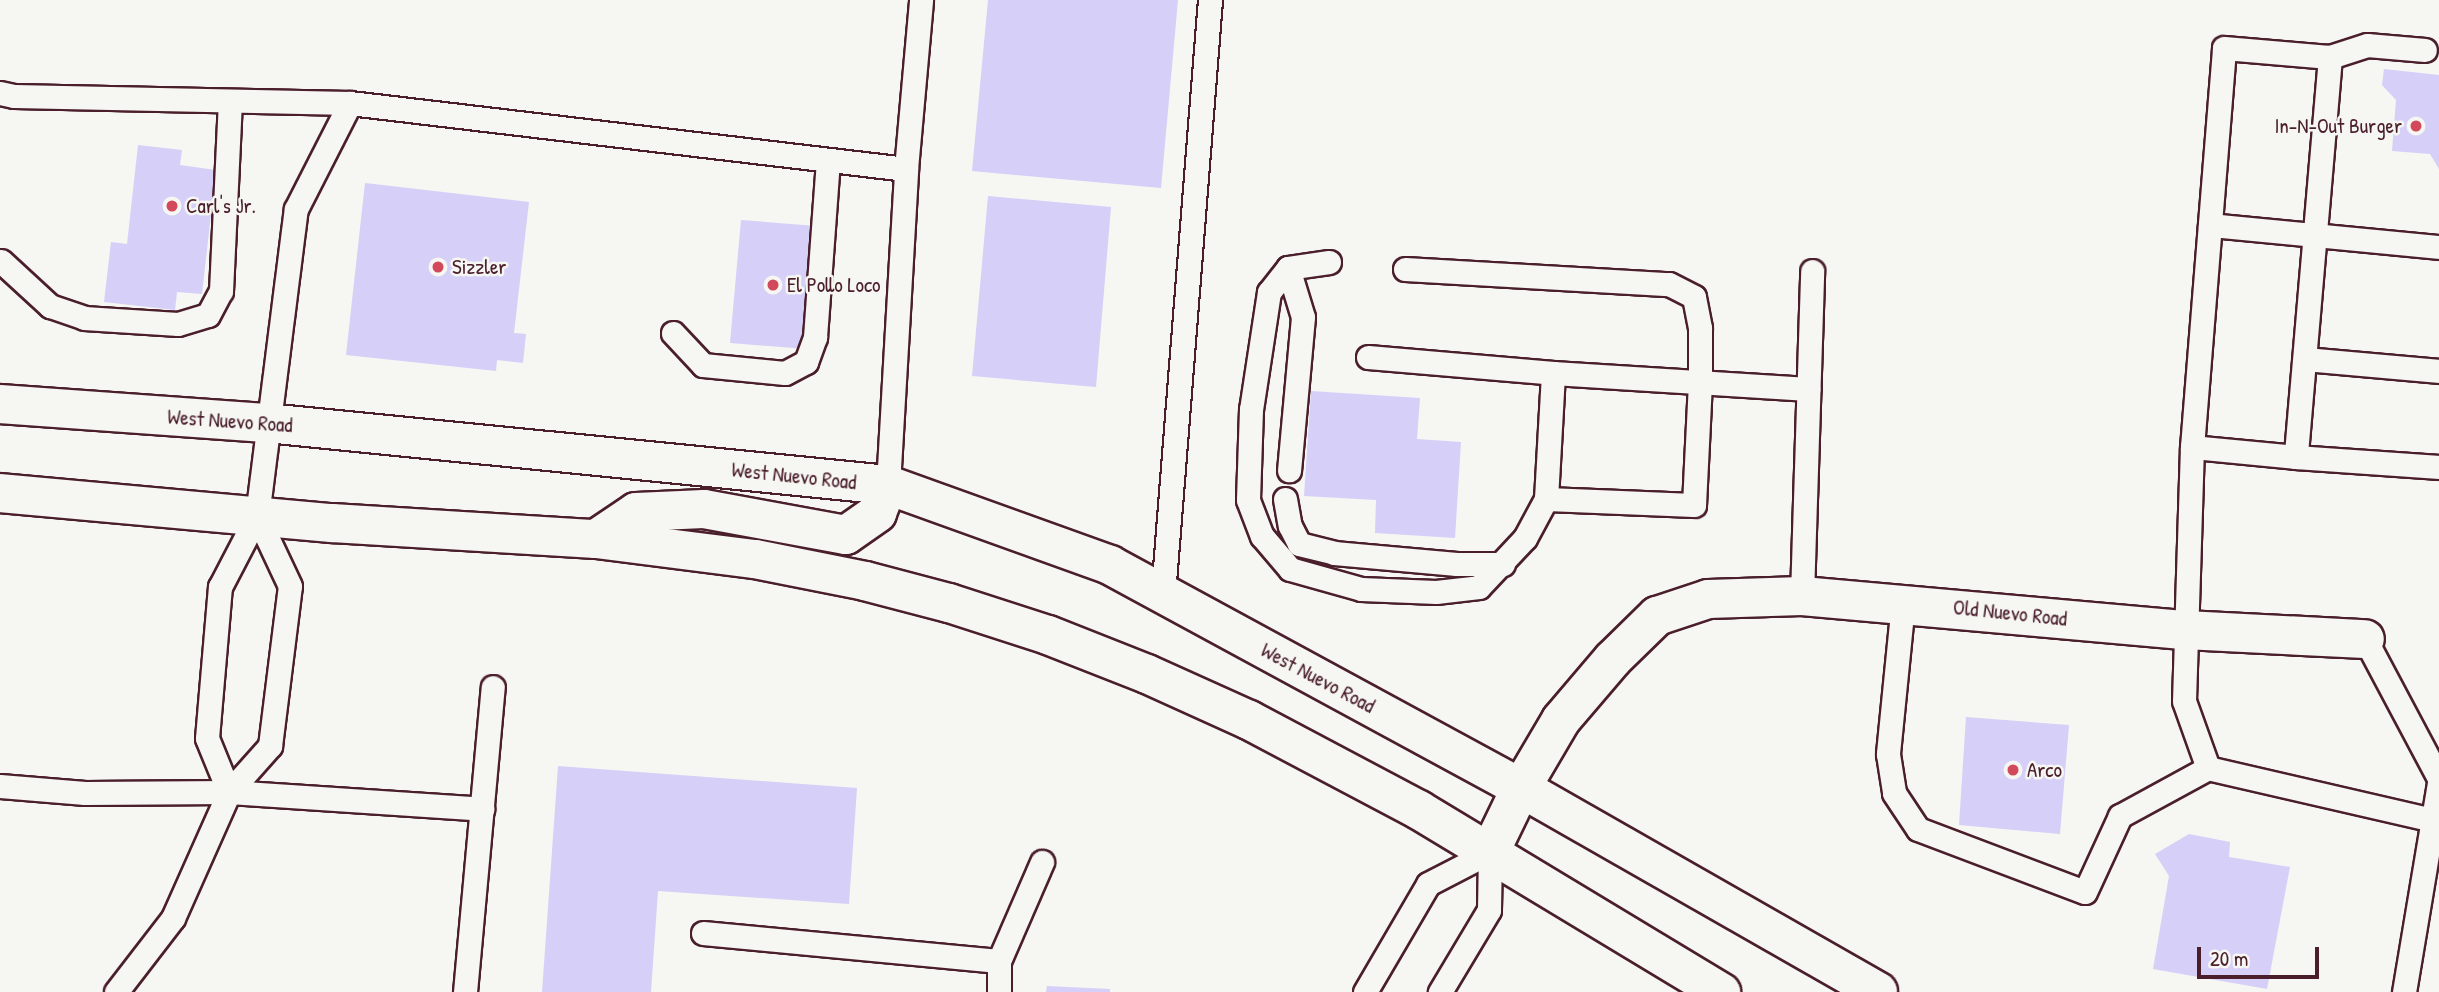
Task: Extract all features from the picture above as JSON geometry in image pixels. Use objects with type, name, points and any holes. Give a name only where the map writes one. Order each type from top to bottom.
[{"type":"main road","name":"West Nuevo Road","points":[[0,404],[267,423],[888,485],[1110,565],[1521,788],[1878,992]]},
{"type":"main road","points":[[596,539],[636,512],[704,509],[846,535],[877,513],[888,485]]},
{"type":"main road","points":[[0,493],[182,507],[257,516],[596,539],[755,559],[865,581],[949,603],[1048,635],[1147,674],[1249,720],[1490,852],[1558,897],[1721,992]]},
{"type":"main road","name":"Old Nuevo Road","points":[[1521,788],[1560,720],[1612,659],[1657,616],[1708,598],[1802,596],[2185,630],[2365,639]]},
{"type":"main road","points":[[1490,852],[1521,788]]},
{"type":"lane","points":[[888,485],[906,169],[920,0]]},
{"type":"lane","points":[[1163,594],[1210,0]]},
{"type":"lane","points":[[2208,768],[2184,701],[2185,630],[2192,447],[2224,48],[2330,57],[2367,45],[2425,50]]},
{"type":"lane","points":[[2296,457],[2330,57]]},
{"type":"lane","points":[[0,93],[14,96],[350,103],[906,169]]},
{"type":"lane","points":[[1,261],[50,306],[84,318],[178,324],[208,315],[221,291],[230,101]]},
{"type":"lane","points":[[229,792],[207,738],[220,587],[257,516],[296,209],[350,103]]},
{"type":"lane","points":[[673,333],[702,365],[785,373],[806,362],[815,337],[828,161]]},
{"type":"lane","points":[[2210,225],[2439,247]]},
{"type":"lane","points":[[1329,262],[1288,268],[1269,292],[1251,409],[1248,500],[1262,536],[1290,569],[1361,589],[1437,592],[1479,587],[1525,538],[1546,499],[1553,373]]},
{"type":"lane","points":[[1288,268],[1303,317],[1289,470]]},
{"type":"lane","points":[[1405,269],[1669,284],[1694,297],[1700,328],[1700,382],[1694,505],[1546,499]]},
{"type":"lane","points":[[1802,596],[1812,271]]},
{"type":"lane","points":[[1368,357],[1553,373],[1808,389]]},
{"type":"lane","points":[[2305,359],[2439,371]]},
{"type":"lane","points":[[2192,447],[2439,467]]},
{"type":"lane","points":[[1285,499],[1290,526],[1299,544],[1334,553],[1457,564],[1503,564]]},
{"type":"lane","points":[[116,992],[173,918],[229,792],[270,746],[290,586],[257,516]]},
{"type":"lane","points":[[1903,603],[1888,754],[1894,793],[1918,829],[2084,892],[2120,816],[2208,768],[2433,820]]},
{"type":"lane","points":[[2365,639],[2439,780],[2404,992]]},
{"type":"lane","points":[[465,992],[493,687]]},
{"type":"lane","points":[[0,786],[85,793],[229,792],[482,809]]},
{"type":"lane","points":[[1365,992],[1428,884],[1490,852],[1489,910],[1440,992]]},
{"type":"lane","points":[[999,992],[999,961],[1042,862]]},
{"type":"lane","points":[[703,933],[999,961]]},
{"type":"building","points":[[988,0],[1178,0],[1161,188],[972,171]]},
{"type":"building","name":"In-N-Out Burger","points":[[2384,69],[2439,75],[2439,169],[2430,154],[2392,151],[2396,100],[2382,85]]},
{"type":"building","name":"Carl's Jr.","points":[[138,145],[182,150],[180,165],[216,170],[202,294],[177,292],[175,310],[104,302],[111,242],[127,244]]},
{"type":"building","name":"Sizzler","points":[[365,183],[529,202],[514,333],[526,334],[523,363],[497,360],[496,371],[346,355]]},
{"type":"building","points":[[988,196],[1111,207],[1096,387],[972,376]]},
{"type":"building","name":"El Pollo Loco","points":[[741,220],[816,226],[806,349],[730,343]]},
{"type":"building","points":[[1311,391],[1420,398],[1417,439],[1461,442],[1455,538],[1375,533],[1376,500],[1304,496]]},
{"type":"building","points":[[1966,717],[2069,725],[2060,834],[1959,825]]},
{"type":"building","points":[[558,766],[857,788],[849,904],[658,891],[651,992],[542,992]]},
{"type":"building","points":[[2189,834],[2230,842],[2229,857],[2290,867],[2267,989],[2153,969],[2169,876],[2155,854]]},
{"type":"building","points":[[1047,986],[1110,989],[1110,992],[1046,992]]},
{"type":"place","name":"In-N-Out Burger","points":[[2416,126]]},
{"type":"place","name":"Carl's Jr.","points":[[172,206]]},
{"type":"place","name":"Sizzler","points":[[438,267]]},
{"type":"place","name":"El Pollo Loco","points":[[773,285]]},
{"type":"place","name":"Arco","points":[[2013,770]]}]
